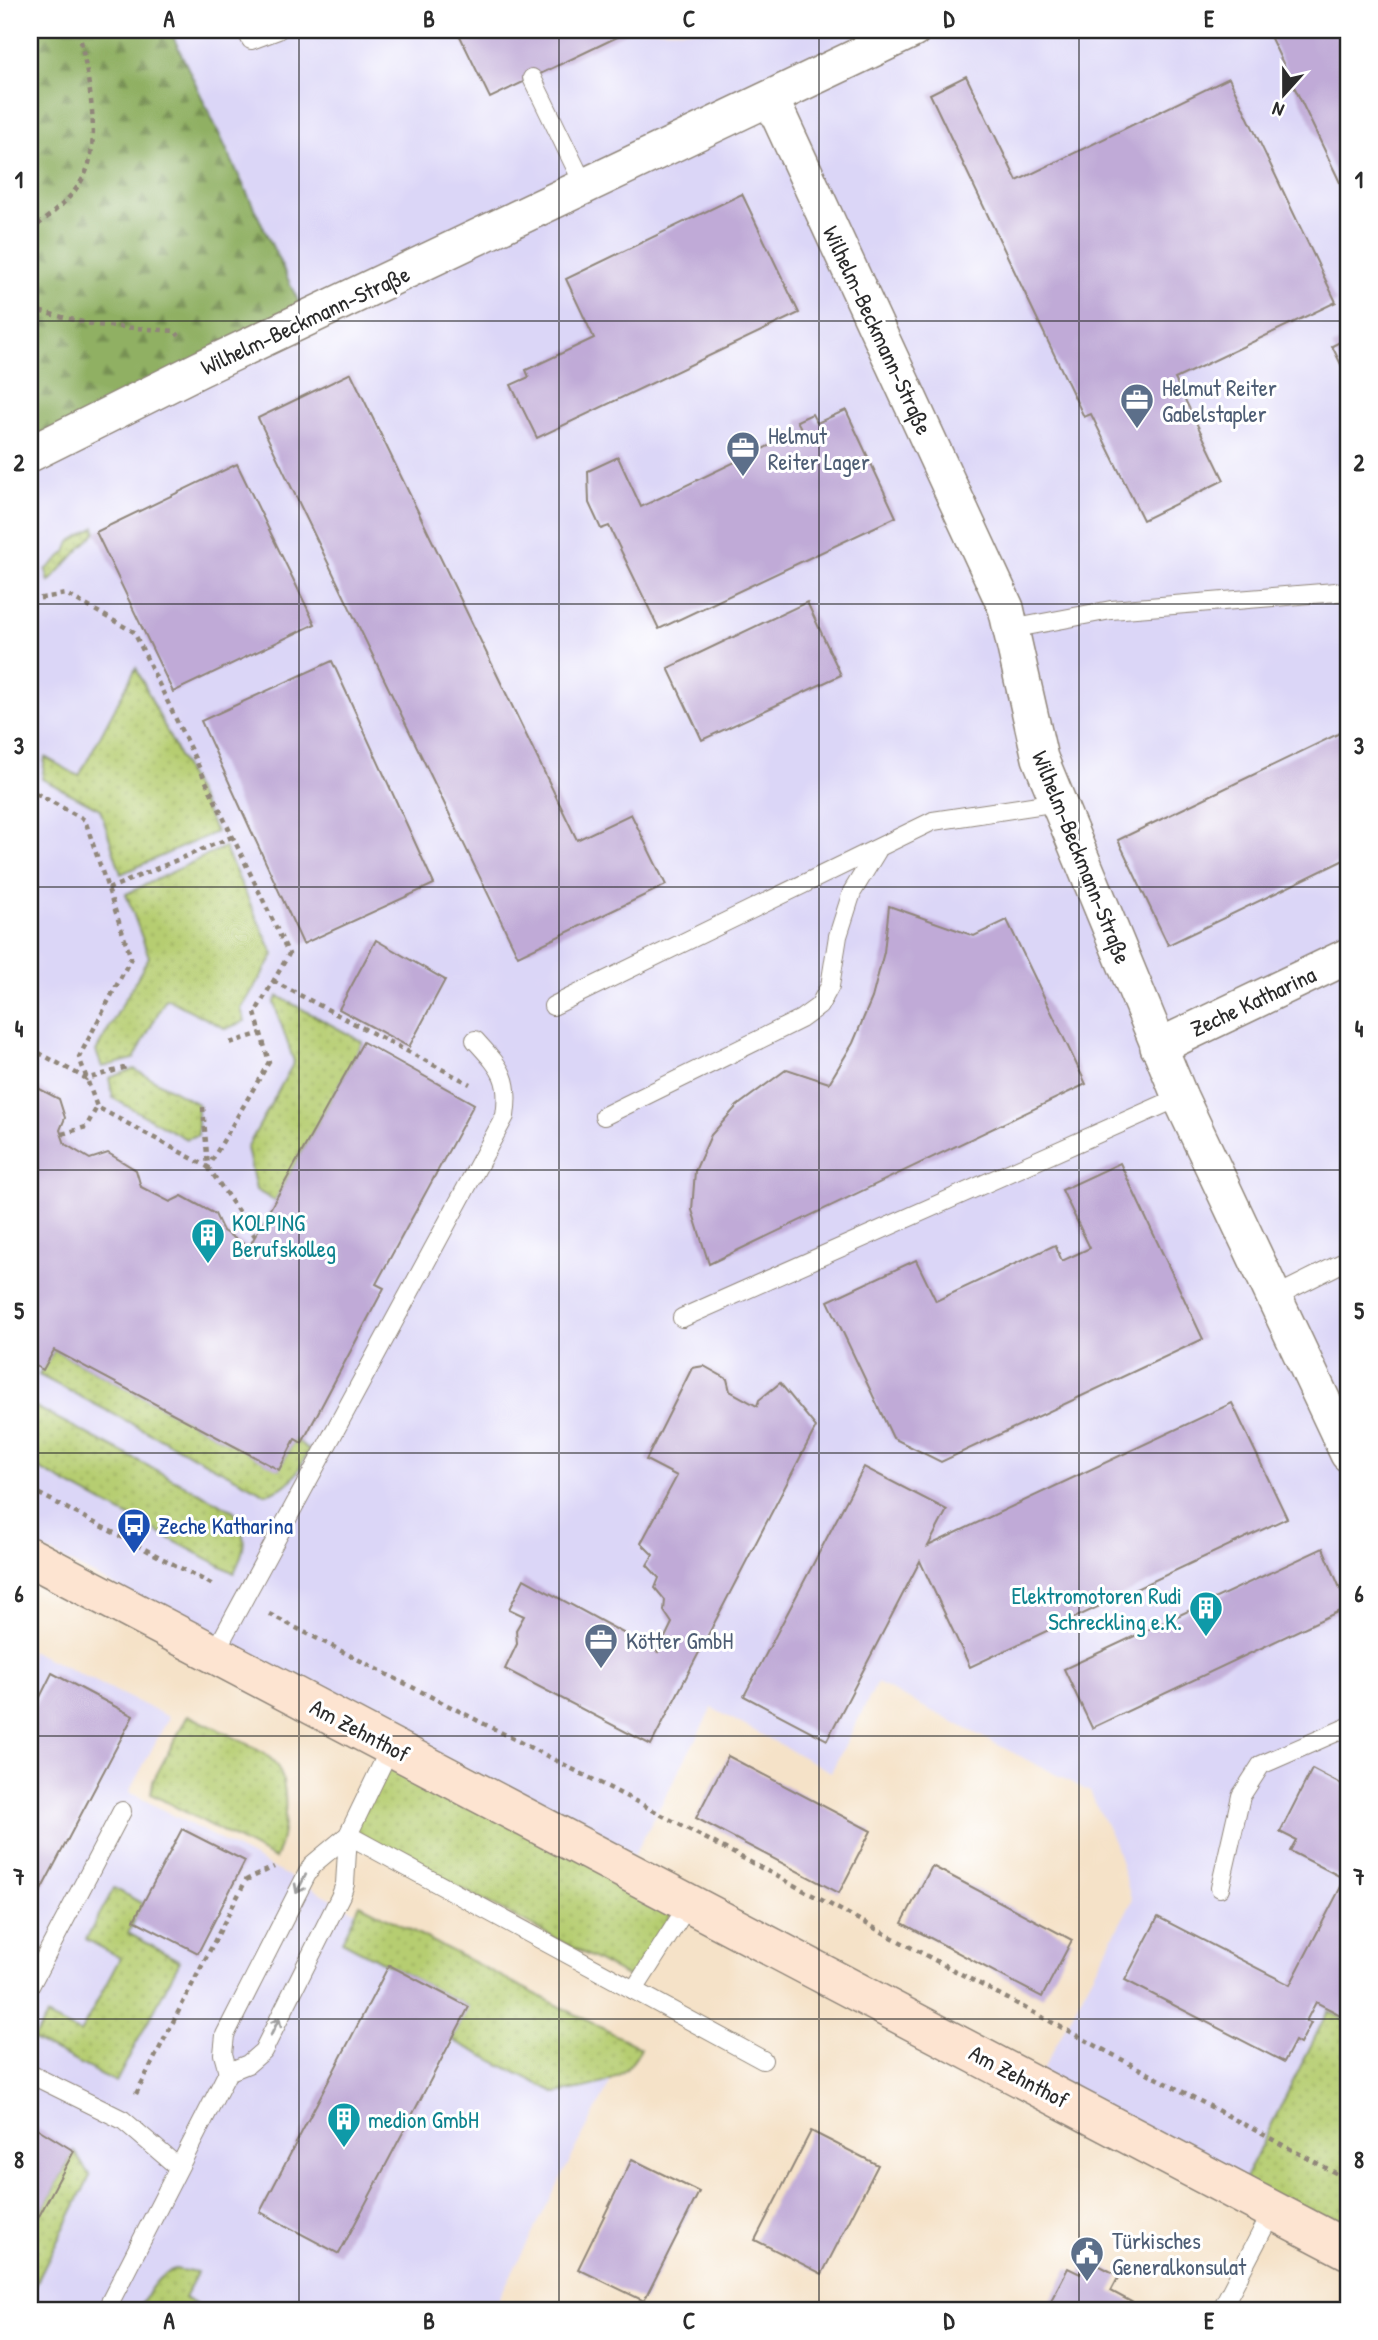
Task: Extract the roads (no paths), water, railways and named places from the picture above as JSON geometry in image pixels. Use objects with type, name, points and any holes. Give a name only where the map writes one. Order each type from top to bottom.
[{"type":"main road","name":"Am Zehnthof","points":[[30,1557],[1348,2250]]},
{"type":"street","name":"Wilhelm-Beckmann-Straße","points":[[30,454],[200,369],[913,30]]},
{"type":"street","name":"Wilhelm-Beckmann-Straße","points":[[771,99],[1006,608],[1040,758],[1180,1097],[1348,1454]]},
{"type":"street","name":"Zeche Katharina","points":[[1158,1047],[1348,956]]},
{"type":"lane","points":[[246,30],[251,40],[278,30]]},
{"type":"lane","points":[[532,78],[585,187]]},
{"type":"lane","points":[[1011,629],[1123,608],[1348,591]]},
{"type":"lane","points":[[552,1006],[933,821],[1058,802]]},
{"type":"lane","points":[[604,1116],[801,1019],[819,1006],[830,986],[838,936],[852,892],[877,850]]},
{"type":"lane","points":[[214,1654],[505,1116],[509,1093],[502,1071],[475,1040]]},
{"type":"lane","points":[[682,1318],[1180,1097]]},
{"type":"lane","points":[[1274,1297],[1348,1260]]},
{"type":"lane","points":[[1220,1888],[1241,1796],[1261,1765],[1348,1727]]},
{"type":"lane","points":[[106,2310],[228,2072],[248,2064],[263,2052],[345,1884],[348,1835],[391,1746]]},
{"type":"lane","points":[[30,1986],[122,1811]]},
{"type":"lane","points":[[348,1835],[763,2060]]},
{"type":"lane","points":[[228,2072],[223,2054],[225,2035],[294,1898],[312,1865],[348,1835]]},
{"type":"lane","points":[[634,1990],[690,1902]]},
{"type":"lane","points":[[30,2074],[122,2120],[178,2167]]},
{"type":"lane","points":[[1221,2310],[1273,2210]]},
{"type":"place","name":"Helmut Reiter Gabelstapler","points":[[1137,430]]},
{"type":"place","name":"Helmut Reiter Lager","points":[[743,478]]},
{"type":"place","name":"KOLPING Berufskolleg","points":[[208,1265]]},
{"type":"place","name":"Zeche Katharina","points":[[134,1555]]},
{"type":"place","name":"Elektromotoren Rudi Schreckling e.K.","points":[[1206,1638]]},
{"type":"place","name":"Kötter GmbH","points":[[601,1670]]},
{"type":"place","name":"medion GmbH","points":[[344,2149]]},
{"type":"place","name":"Türkisches Generalkonsulat","points":[[1087,2283]]}]
